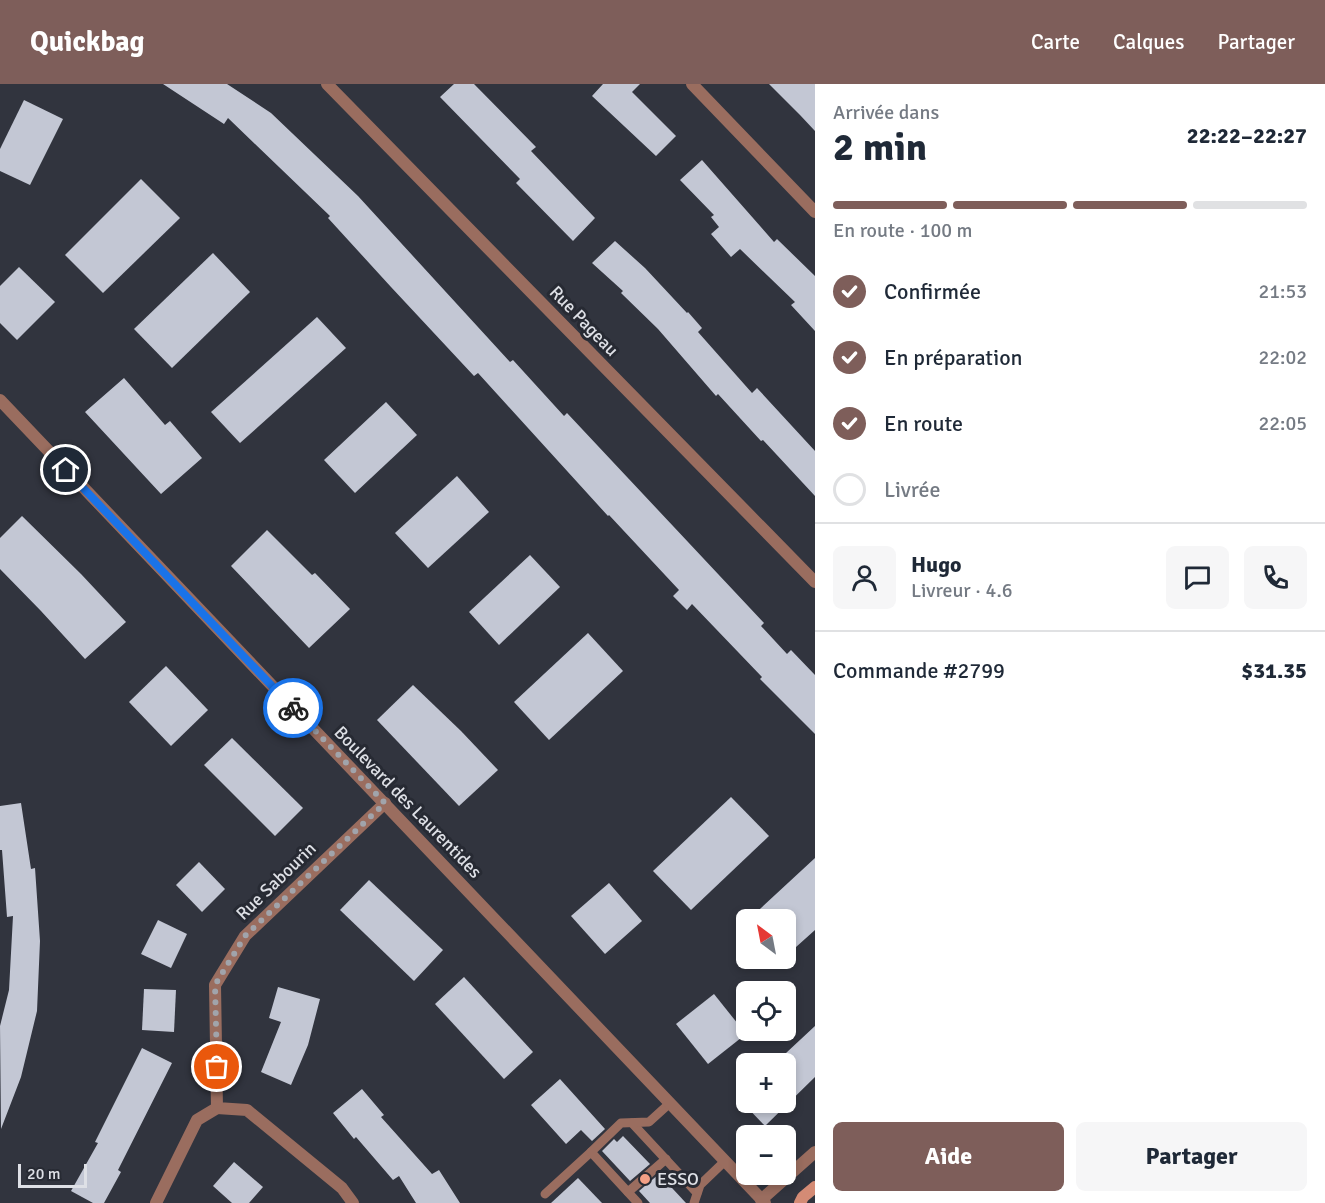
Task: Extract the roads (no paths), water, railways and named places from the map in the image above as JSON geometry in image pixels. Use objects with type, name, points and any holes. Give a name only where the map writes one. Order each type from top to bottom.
[{"type":"main road","points":[[800,1203],[803,1197],[815,1187]]},
{"type":"street","name":"Rue Pageau","points":[[327,84],[815,582]]},
{"type":"street","points":[[692,84],[815,212]]},
{"type":"street","name":"Boulevard des Laurentides","points":[[0,400],[763,1201]]},
{"type":"street","name":"Rue Sabourin","points":[[217,1108],[215,985],[245,936],[385,803]]},
{"type":"street","points":[[156,1203],[197,1120],[217,1108],[247,1110],[342,1188],[353,1203]]},
{"type":"street","points":[[763,1201],[815,1152]]},
{"type":"lane","points":[[545,1194],[621,1124],[650,1122],[670,1103]]},
{"type":"lane","points":[[632,1123],[698,1193]]},
{"type":"lane","points":[[591,1152],[638,1203]]},
{"type":"lane","points":[[628,1192],[666,1159]]},
{"type":"lane","points":[[694,1203],[700,1185],[725,1161]]},
{"type":"place","name":"ESSO","points":[[645,1179]]}]
